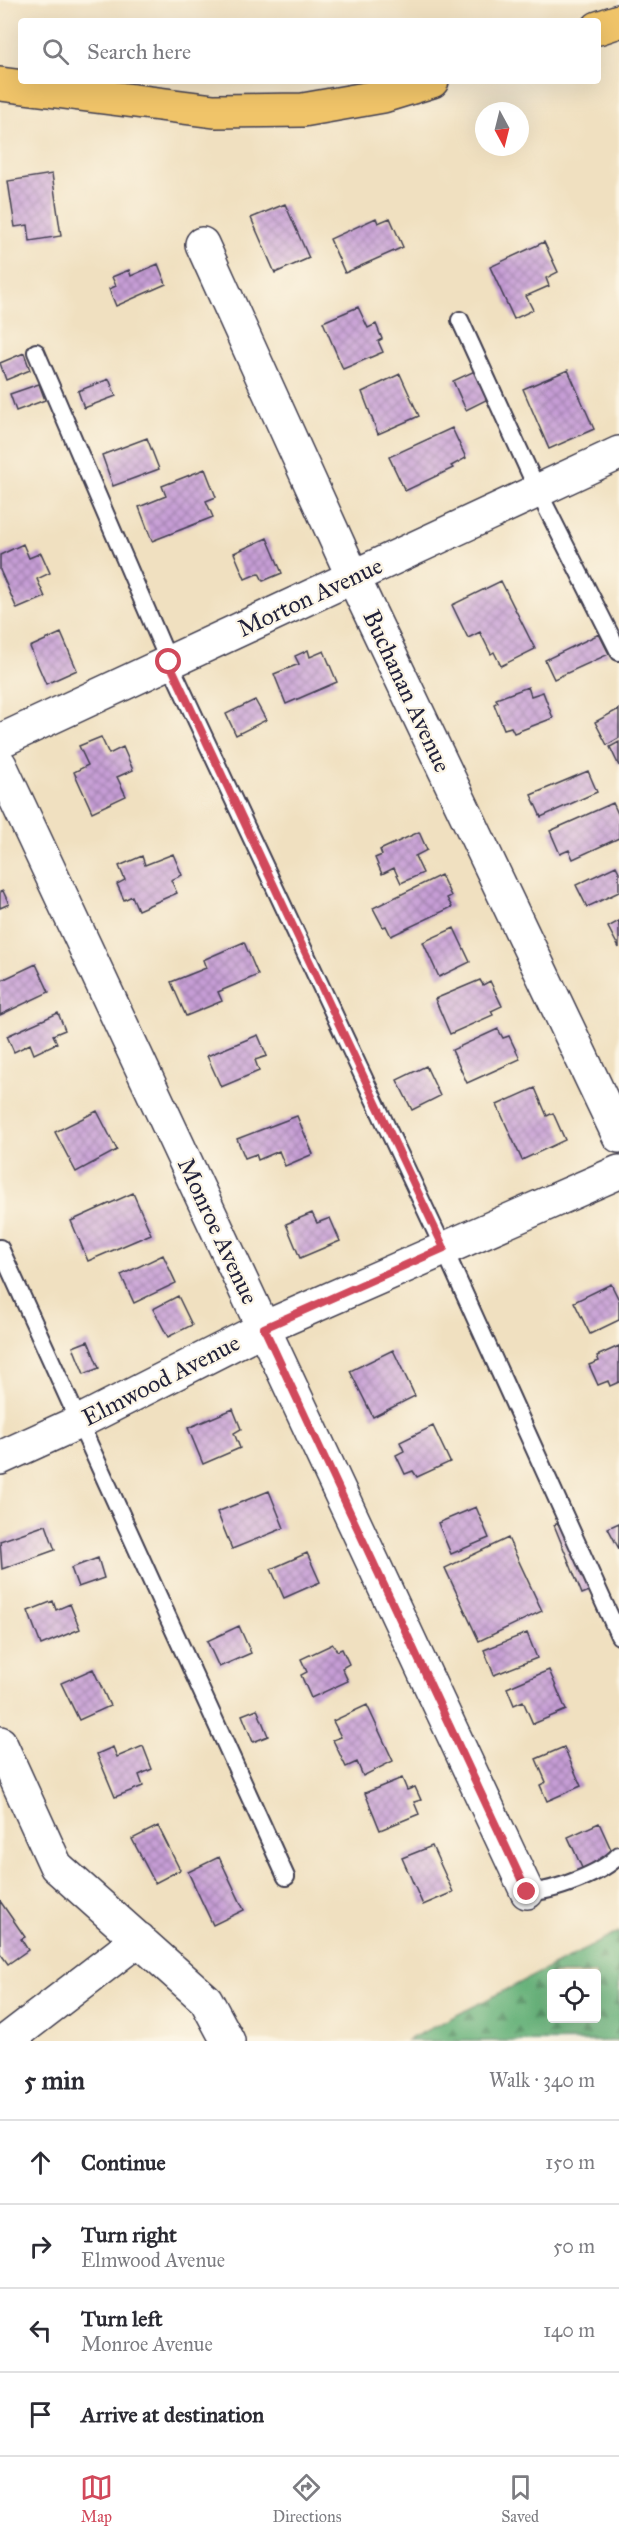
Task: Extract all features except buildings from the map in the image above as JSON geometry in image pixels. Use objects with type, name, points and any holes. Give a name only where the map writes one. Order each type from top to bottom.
[{"type":"main road","points":[[601,27],[619,21]]},
{"type":"main road","points":[[0,84],[225,111],[303,110],[383,96],[422,84]]},
{"type":"street","name":"Buchanan Avenue","points":[[202,244],[353,577],[619,1136]]},
{"type":"street","name":"Morton Avenue","points":[[0,741],[619,453]]},
{"type":"street","name":"Monroe Avenue","points":[[0,765],[527,1892]]},
{"type":"street","name":"Elmwood Avenue","points":[[0,1458],[79,1422],[264,1328],[619,1172]]},
{"type":"street","points":[[0,1743],[56,1866],[206,2000],[228,2041]]},
{"type":"street","points":[[6,2041],[139,1939]]},
{"type":"lane","points":[[460,320],[538,491],[619,652]]},
{"type":"lane","points":[[36,351],[169,662],[444,1248],[619,1636]]},
{"type":"lane","points":[[0,1248],[286,1877]]},
{"type":"lane","points":[[527,1892],[542,1892],[610,1865],[619,1855]]},
{"type":"green space","points":[[619,1932],[619,2041],[406,2041]]},
{"type":"route","points":[[169,662],[444,1248],[264,1328],[527,1892]]}]
